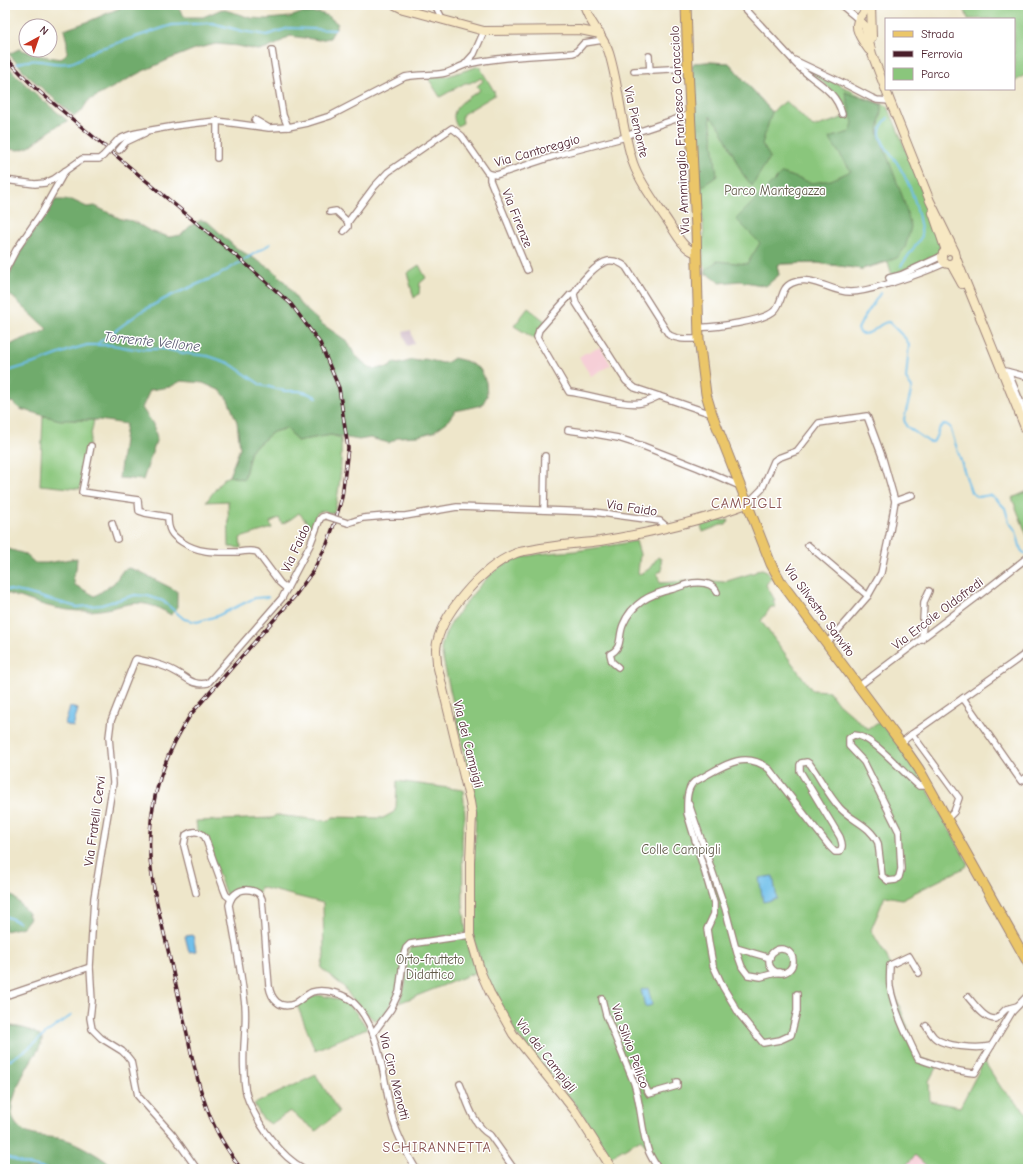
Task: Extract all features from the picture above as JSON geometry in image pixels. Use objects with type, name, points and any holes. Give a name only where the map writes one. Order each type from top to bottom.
[{"type":"main road","name":"Via Ammiraglio Francesco Caracciolo","points":[[686,5],[697,253]]},
{"type":"main road","name":"Via Silvestro Sanvito","points":[[697,253],[699,339],[706,394],[712,414],[740,487],[772,564],[781,582],[901,743],[928,784],[1028,963]]},
{"type":"street","points":[[395,5],[403,9],[484,32],[571,30],[590,28],[594,24]]},
{"type":"street","points":[[435,5],[443,20]]},
{"type":"street","name":"Via Piemonte","points":[[584,5],[585,10],[601,36],[612,64],[626,137],[634,165],[642,182],[686,247],[691,252],[697,253]]},
{"type":"street","points":[[742,5],[802,69],[829,90],[841,108],[842,114]]},
{"type":"street","points":[[841,5],[858,20]]},
{"type":"street","points":[[867,5],[865,11],[858,20],[858,29],[863,42],[872,54],[885,88]]},
{"type":"street","points":[[871,5],[872,54]]},
{"type":"street","points":[[571,30],[589,32],[601,36]]},
{"type":"street","points":[[465,64],[474,54],[484,32]]},
{"type":"street","points":[[589,32],[591,34],[592,41]]},
{"type":"street","points":[[5,180],[36,184],[45,183],[82,159],[99,159],[118,139],[126,135],[151,130],[217,121],[269,128],[288,127],[308,123],[330,116],[405,77],[443,73],[465,64],[498,58],[573,53],[576,52],[584,43],[601,36]]},
{"type":"street","points":[[272,50],[283,115],[288,127]]},
{"type":"street","points":[[649,56],[650,70]]},
{"type":"street","points":[[792,59],[872,98],[890,101]]},
{"type":"street","points":[[634,71],[688,68]]},
{"type":"street","points":[[886,90],[930,200],[949,257],[972,300],[1028,420]]},
{"type":"street","name":"Via Cantoreggio","points":[[344,232],[348,227],[348,222],[374,187],[388,172],[452,128],[462,136],[490,174],[505,172],[561,154],[626,137],[691,114]]},
{"type":"street","points":[[255,120],[269,128]]},
{"type":"street","points":[[217,121],[217,158]]},
{"type":"street","points":[[119,150],[132,139],[151,130]]},
{"type":"street","points":[[118,139],[124,145]]},
{"type":"street","points":[[87,159],[87,166]]},
{"type":"street","points":[[5,271],[16,250],[42,212],[65,171]]},
{"type":"street","name":"Via Firenze","points":[[490,174],[490,180],[527,270]]},
{"type":"street","points":[[330,212],[336,211],[348,222]]},
{"type":"street","points":[[699,327],[717,327],[770,314],[777,307],[784,289],[791,283],[799,280],[813,282],[842,292],[867,290],[901,275],[949,257]]},
{"type":"street","points":[[659,396],[641,403],[628,403],[569,392],[537,337],[539,330],[570,296],[574,294],[580,282],[602,264],[608,261],[614,261],[626,267],[669,335],[675,338],[699,339]]},
{"type":"street","points":[[574,294],[576,303],[626,381],[635,388],[712,414]]},
{"type":"street","points":[[1004,371],[1028,377]]},
{"type":"street","points":[[1004,371],[1028,435]]},
{"type":"street","points":[[747,504],[762,489],[774,461],[797,451],[819,423],[867,416],[883,459],[894,501],[890,531],[881,573],[868,596],[827,643]]},
{"type":"street","points":[[568,430],[611,437],[643,446],[699,468],[740,487]]},
{"type":"street","points":[[91,446],[82,492],[138,500],[139,511],[168,517],[168,527],[173,536],[196,549],[206,552],[257,552],[280,583],[287,589]]},
{"type":"street","points":[[544,510],[545,456]]},
{"type":"street","points":[[894,501],[912,495]]},
{"type":"street","name":"Via dei Campigli","points":[[612,1169],[575,1111],[513,1034],[481,973],[470,935],[470,862],[472,814],[437,664],[436,649],[439,636],[447,619],[469,587],[498,561],[515,553],[668,528],[747,504]]},
{"type":"street","name":"Via Faido","points":[[136,659],[158,664],[193,682],[199,684],[208,683],[282,598],[310,545],[320,519],[326,516],[348,523],[363,518],[405,516],[457,507],[544,510],[594,512],[660,521],[668,528]]},
{"type":"street","points":[[112,522],[117,539]]},
{"type":"street","points":[[808,545],[868,596]]},
{"type":"street","name":"Via Ercole Oldofredi","points":[[859,686],[922,640],[1028,557]]},
{"type":"street","points":[[618,667],[612,662],[610,654],[615,652],[618,648],[622,626],[630,612],[642,600],[662,591],[700,582],[710,584],[716,588],[717,592]]},
{"type":"street","points":[[922,640],[924,602],[929,591]]},
{"type":"street","points":[[901,743],[1026,653],[1028,666]]},
{"type":"street","name":"Via Fratelli Cervi","points":[[136,659],[110,725],[109,744],[113,783],[94,898],[90,967],[92,1001],[90,1018],[92,1029],[101,1038],[122,1051],[131,1061],[138,1096],[172,1134],[197,1169]]},
{"type":"street","points":[[964,698],[1021,781],[1028,776]]},
{"type":"street","points":[[912,734],[959,798],[954,812],[947,819]]},
{"type":"street","points":[[797,994],[797,1011],[790,1035],[780,1040],[763,1043],[740,1015],[723,986],[713,965],[709,943],[707,929],[714,914],[714,903],[687,813],[689,789],[694,782],[736,760],[757,761],[769,769],[832,850],[839,852],[842,849],[843,844],[840,837],[800,771],[801,763],[807,762],[810,764],[840,808],[872,832],[878,843],[882,876],[888,881],[892,881],[899,876],[901,869],[899,832],[864,762],[849,746],[849,738],[854,735],[861,736],[881,751],[919,786],[928,784]]},
{"type":"street","points":[[687,800],[725,908],[742,967],[748,975],[761,977],[779,972],[786,972],[792,967],[793,960],[788,951],[780,949],[774,952],[770,958],[773,969],[779,972]]},
{"type":"street","points":[[196,894],[184,846],[186,835],[193,832],[200,832],[205,837],[226,895],[231,899],[229,905],[245,1005],[246,1028],[244,1072],[248,1098],[272,1142],[297,1165],[304,1169]]},
{"type":"street","name":"Via Ciro Menotti","points":[[231,899],[240,891],[253,890],[261,896],[269,986],[271,994],[277,1002],[288,1006],[294,1004],[312,992],[323,990],[354,1002],[374,1032],[393,1121],[406,1152],[416,1169]]},
{"type":"street","points":[[374,1032],[391,1009],[399,992],[406,948],[410,944],[470,935]]},
{"type":"street","points":[[736,948],[770,958]]},
{"type":"street","points":[[919,974],[909,956],[890,965],[890,986],[901,1020],[918,1059],[966,1073],[975,1073],[1012,1012],[1028,995]]},
{"type":"street","points":[[5,996],[90,967]]},
{"type":"street","points":[[968,997],[986,1016],[992,1020],[996,1019],[1006,1009],[1017,1006]]},
{"type":"street","name":"Via Silvio Pellico","points":[[602,999],[606,1015],[637,1092],[646,1142],[649,1152],[658,1169]]},
{"type":"street","points":[[926,1026],[934,1038],[943,1042],[980,1048],[991,1046]]},
{"type":"street","name":"Via Silvio Pellico","points":[[630,1072],[634,1070],[637,1072],[648,1094],[677,1086],[677,1082]]},
{"type":"street","points":[[460,1084],[475,1120],[485,1132],[490,1135],[514,1169]]},
{"type":"shaded area","points":[[411,330],[414,344],[407,346],[403,332]]},
{"type":"shaded area","points":[[601,347],[611,365],[591,376],[579,358],[583,354]]},
{"type":"shaded area","points":[[915,1155],[930,1169],[903,1169]]},
{"type":"green space","points":[[132,5],[176,5],[185,17],[203,17],[222,9],[251,18],[267,19],[290,17],[301,13],[320,13],[328,16],[338,24],[330,38],[319,40],[290,36],[266,49],[257,50],[238,46],[216,44],[195,49],[141,72],[88,101],[81,112],[74,116],[28,76],[9,54],[18,50],[18,58],[61,59],[67,53],[67,42],[64,30],[122,7]]},
{"type":"green space","points":[[963,5],[1028,5],[1028,73],[1015,81],[1015,18],[968,18]]},
{"type":"green space","points":[[5,63],[43,101],[68,121],[57,126],[29,147],[20,150],[5,149]]},
{"type":"green space","name":"Parco Mantegazza","points":[[694,63],[729,63],[772,112],[786,101],[813,127],[845,116],[844,108],[835,94],[828,87],[801,65],[861,96],[888,106],[923,193],[935,235],[940,245],[939,251],[936,255],[892,275],[888,262],[862,269],[817,263],[780,264],[777,265],[779,275],[765,281],[705,274],[705,267],[702,263],[701,257],[703,257],[702,238],[704,238],[692,66]]},
{"type":"green space","points":[[694,63],[729,63],[772,112],[762,144],[770,157],[752,186],[742,173],[721,129],[710,116],[717,176],[700,188],[692,66]]},
{"type":"green space","points":[[479,66],[495,95],[463,114],[463,123],[457,126],[454,120],[456,109],[464,101],[480,90],[477,86],[483,81],[481,78],[474,82],[465,83],[440,97],[428,78],[448,76]]},
{"type":"green space","points":[[845,92],[882,105],[878,132],[903,198],[911,227],[905,248],[897,258],[862,269],[817,263],[780,264],[777,265],[779,275],[766,286],[740,281],[720,283],[704,271],[717,261],[747,264],[760,243],[736,219],[782,173],[812,183],[831,180],[851,171],[829,138],[850,132],[853,123]]},
{"type":"green space","points":[[55,200],[72,200],[87,207],[95,206],[121,219],[133,221],[150,231],[169,237],[181,235],[190,226],[201,220],[208,222],[235,247],[273,270],[287,284],[300,304],[322,324],[347,341],[355,355],[371,369],[390,367],[393,362],[398,364],[424,359],[443,363],[454,358],[466,361],[480,369],[486,382],[487,396],[482,405],[455,411],[447,422],[433,432],[418,436],[399,437],[389,443],[370,438],[359,440],[331,435],[297,441],[287,428],[273,432],[251,450],[244,479],[229,476],[240,448],[237,422],[228,400],[221,391],[203,383],[181,381],[170,387],[150,390],[142,408],[153,424],[157,438],[143,480],[119,478],[126,424],[99,420],[60,420],[20,409],[12,402],[5,404],[5,349],[16,342],[47,329],[5,290],[5,282],[8,279],[23,247]]},
{"type":"green space","points":[[419,265],[426,278],[420,283],[419,294],[414,298],[407,273]]},
{"type":"green space","points":[[528,308],[545,321],[535,339],[514,326]]},
{"type":"green space","points":[[43,416],[73,420],[94,420],[80,489],[40,485]]},
{"type":"green space","points":[[287,428],[297,441],[331,435],[341,438],[340,476],[334,513],[328,513],[325,510],[317,513],[313,529],[299,513],[282,524],[279,518],[270,522],[272,528],[240,538],[241,548],[229,547],[228,501],[206,502],[223,479],[229,476],[244,479],[251,450],[273,432]]},
{"type":"green space","points":[[1028,491],[1028,538],[1012,498]]},
{"type":"green space","points":[[718,518],[721,521],[729,520],[726,525],[721,525],[703,532],[700,523]]},
{"type":"green space","name":"Colle Campigli","points":[[636,541],[640,554],[639,575],[649,569],[658,557],[661,559],[662,571],[657,573],[660,583],[700,580],[724,582],[756,572],[756,570],[762,569],[767,571],[771,577],[766,585],[775,600],[773,601],[776,607],[771,607],[761,621],[812,690],[829,691],[836,701],[868,729],[880,722],[913,763],[968,863],[966,867],[902,899],[885,896],[871,930],[887,957],[891,968],[892,986],[919,1058],[938,1064],[929,1081],[930,1101],[960,1107],[984,1061],[1002,1089],[1028,1114],[1028,1169],[930,1169],[915,1155],[903,1169],[662,1169],[641,1139],[608,1158],[580,1110],[515,1033],[492,992],[471,933],[476,812],[472,787],[441,650],[442,644],[450,626],[468,599],[498,568],[503,565],[529,556],[575,551]]},
{"type":"green space","points":[[5,548],[25,554],[35,563],[47,563],[77,558],[76,570],[73,576],[75,585],[95,596],[114,583],[123,570],[129,568],[138,571],[177,591],[177,608],[171,615],[159,608],[138,603],[100,610],[79,611],[53,607],[17,597],[5,592]]},
{"type":"green space","points":[[397,781],[463,790],[465,816],[462,835],[463,903],[466,933],[408,943],[402,975],[395,997],[390,1007],[375,1021],[354,1002],[344,987],[321,968],[324,957],[323,903],[260,887],[259,893],[240,891],[231,899],[226,895],[205,837],[197,830],[196,821],[272,818],[276,815],[329,821],[333,817],[383,818],[394,812],[396,807]]},
{"type":"green space","points":[[5,887],[27,912],[30,918],[23,927],[5,931]]},
{"type":"green space","name":"Orto-frutteto Didattico","points":[[467,935],[477,972],[399,1003],[405,985],[409,951],[413,945]]},
{"type":"green space","points":[[317,995],[335,998],[347,1004],[357,1013],[367,1028],[315,1050],[297,1005]]},
{"type":"green space","points":[[5,1025],[30,1030],[42,1038],[39,1048],[22,1077],[14,1099],[12,1114],[16,1124],[27,1133],[70,1141],[117,1169],[5,1169]]},
{"type":"green space","points":[[316,1075],[339,1112],[316,1131],[290,1111],[271,1124],[262,1118],[254,1104]]},
{"type":"water","points":[[70,707],[78,709],[73,727],[65,724]]},
{"type":"water","points":[[773,876],[777,899],[763,902],[759,878]]},
{"type":"water","points":[[193,935],[196,951],[189,952],[185,936]]},
{"type":"water","points":[[648,988],[652,1005],[645,1007],[641,990]]},
{"type":"waterway","points":[[16,64],[31,60],[62,64],[69,63],[78,60],[100,48],[172,25],[212,23],[242,31],[267,35],[289,28],[335,30]]},
{"type":"waterway","points":[[5,70],[8,67]]},
{"type":"waterway","name":"Torrente Vellone","points":[[891,91],[896,103]]},
{"type":"waterway","name":"Torrente Vellone","points":[[888,118],[883,123],[880,130],[881,139],[885,147],[897,162],[911,191],[917,208],[922,236],[901,266]]},
{"type":"waterway","points":[[97,344],[142,311],[170,296],[219,275],[270,244]]},
{"type":"waterway","name":"Torrente Vellone","points":[[881,292],[858,329],[861,334],[866,334],[883,323],[889,322],[909,344],[906,379],[912,388],[904,419],[906,426],[929,442],[933,442],[935,440],[939,429],[943,425],[946,424],[950,427],[971,492],[978,497],[990,495],[1005,508],[1009,522],[1016,531],[1021,550],[1025,554]]},
{"type":"waterway","name":"Torrente Vellone","points":[[5,372],[87,345],[112,345],[134,349],[165,349],[208,356],[229,363],[261,385],[285,391],[299,391],[317,397]]},
{"type":"waterway","points":[[5,589],[26,593],[77,607],[101,605],[135,595],[148,596],[163,601],[184,619],[197,622],[217,616],[255,598],[268,597]]},
{"type":"waterway","points":[[5,916],[19,922]]},
{"type":"waterway","points":[[5,1063],[26,1050],[72,1015]]},
{"type":"waterway","points":[[5,1156],[24,1164],[46,1169]]},
{"type":"railway","points":[[5,57],[35,88],[247,265],[291,304],[320,343],[339,388],[348,448],[342,497],[327,544],[313,571],[295,596],[191,714],[182,728],[162,771],[151,817],[150,849],[153,881],[195,1072],[209,1115],[226,1148],[241,1169]]},
{"type":"district","name":"CAMPIGLI","points":[[747,503]]},
{"type":"district","name":"SCHIRANNETTA","points":[[437,1147]]}]
